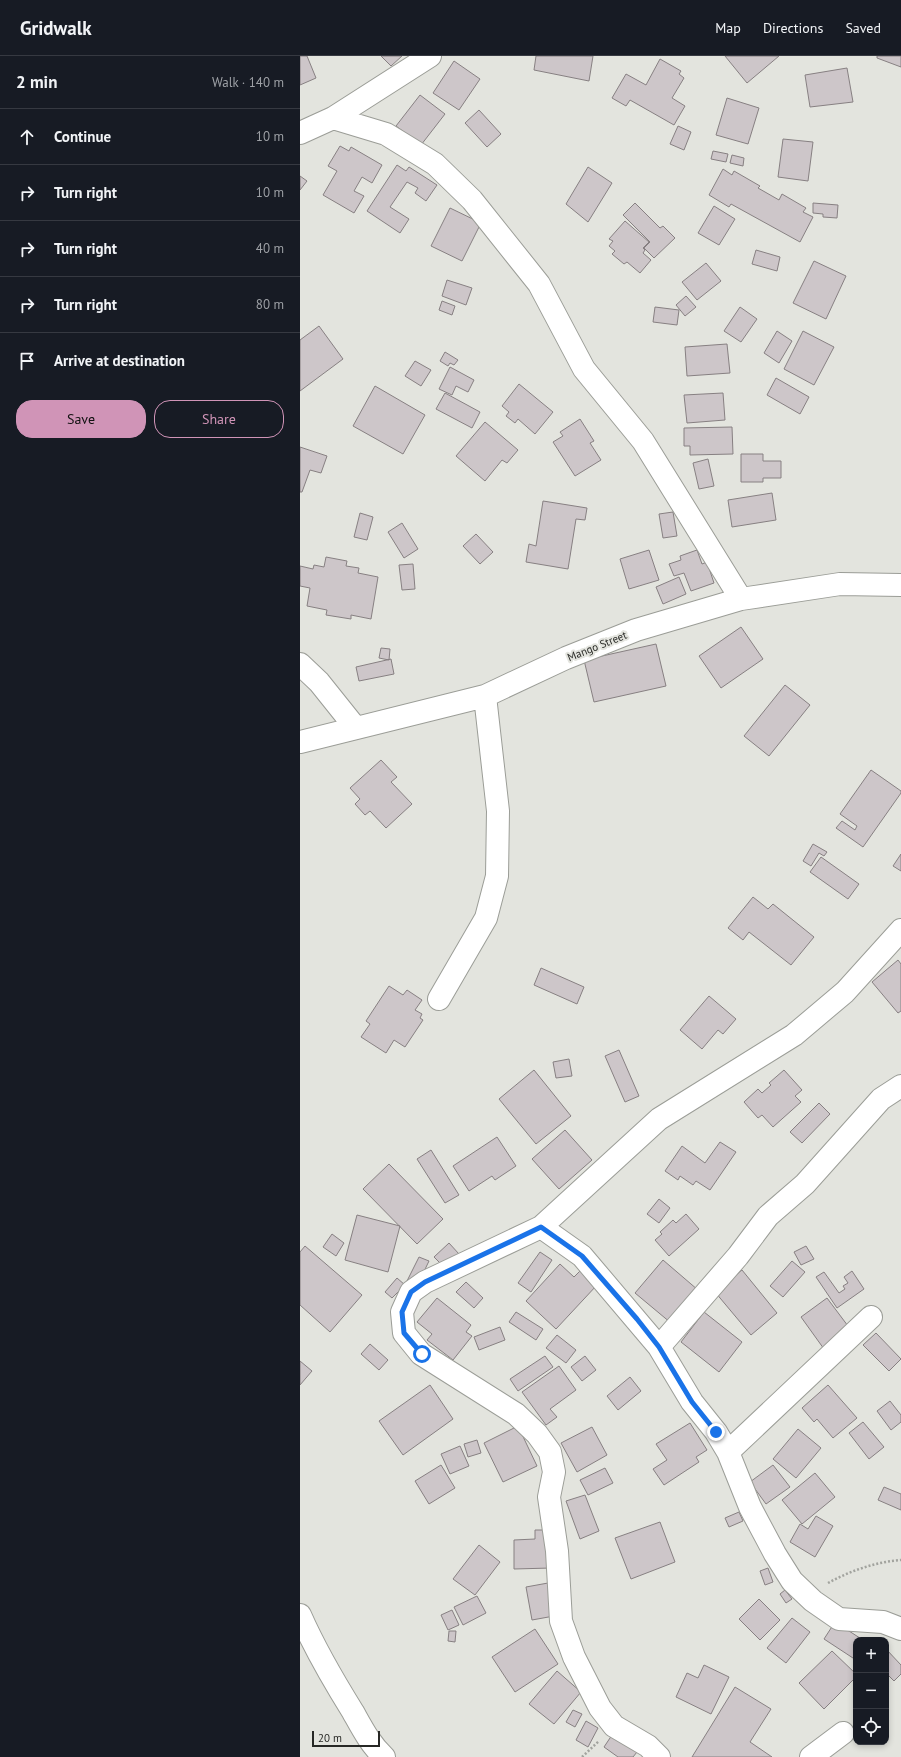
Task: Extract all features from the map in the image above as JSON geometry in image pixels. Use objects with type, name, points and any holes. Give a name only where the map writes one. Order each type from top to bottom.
[{"type":"street","points":[[300,133],[333,118],[430,56]]},
{"type":"street","points":[[333,118],[386,134],[435,164],[472,200],[539,284],[584,369],[643,441],[741,598]]},
{"type":"street","name":"Mango Street","points":[[300,742],[355,727],[485,696],[566,658],[636,630],[741,598],[840,584],[901,585]]},
{"type":"street","points":[[300,664],[319,682],[355,727]]},
{"type":"street","points":[[439,999],[486,918],[497,876],[498,811],[485,696]]},
{"type":"street","points":[[659,1757],[648,1746],[614,1726],[600,1708],[574,1657],[562,1621],[557,1551],[549,1497],[554,1472],[550,1452],[537,1434],[516,1414],[422,1354],[404,1333],[402,1312],[411,1292],[425,1282],[541,1227],[659,1119],[794,1035],[845,992],[901,930]]},
{"type":"street","points":[[659,1347],[738,1256],[768,1216],[805,1184],[880,1099],[901,1086]]},
{"type":"street","points":[[541,1227],[582,1256],[659,1347],[692,1402],[716,1432],[728,1452],[750,1507],[792,1581],[814,1601],[839,1619],[883,1622],[901,1629]]},
{"type":"street","points":[[728,1452],[871,1317]]},
{"type":"street","points":[[300,1615],[312,1641],[338,1688],[374,1747],[384,1757]]},
{"type":"street","points":[[811,1757],[843,1733]]},
{"type":"path","points":[[807,1594],[840,1576],[885,1561],[901,1560]]},
{"type":"building","points":[[300,56],[307,56],[316,78],[300,85]]},
{"type":"building","points":[[381,56],[402,56],[391,66]]},
{"type":"building","points":[[536,56],[593,56],[589,81],[534,70]]},
{"type":"building","points":[[725,56],[779,56],[747,83]]},
{"type":"building","points":[[877,56],[901,56],[901,67],[877,58]]},
{"type":"building","points":[[660,59],[681,71],[679,74],[684,78],[672,98],[685,106],[674,125],[630,100],[626,106],[612,98],[626,74],[646,85]]},
{"type":"building","points":[[454,61],[480,79],[459,110],[433,93]]},
{"type":"building","points":[[847,68],[853,102],[810,107],[805,75]]},
{"type":"building","points":[[420,95],[445,114],[421,145],[396,126]]},
{"type":"building","points":[[727,98],[759,108],[748,144],[716,135]]},
{"type":"building","points":[[479,110],[501,134],[487,147],[465,123]]},
{"type":"building","points":[[678,126],[691,132],[684,150],[670,144]]},
{"type":"building","points":[[783,139],[813,142],[808,181],[778,177]]},
{"type":"building","points":[[340,146],[349,151],[351,147],[382,165],[372,183],[362,177],[354,191],[364,196],[354,213],[323,195],[337,171],[328,166]]},
{"type":"building","points":[[713,151],[728,154],[726,162],[711,159]]},
{"type":"building","points":[[732,155],[744,158],[743,166],[730,163]]},
{"type":"building","points":[[397,165],[406,171],[409,167],[437,185],[426,201],[415,193],[418,188],[407,182],[390,207],[409,219],[400,233],[367,211]]},
{"type":"building","points":[[588,167],[612,183],[588,222],[566,204]]},
{"type":"building","points":[[723,169],[732,175],[734,171],[760,186],[758,188],[779,200],[782,194],[806,208],[803,212],[813,217],[800,242],[731,204],[729,207],[709,195]]},
{"type":"building","points":[[300,176],[307,181],[300,190]]},
{"type":"building","points":[[635,203],[660,228],[663,226],[675,238],[654,258],[644,248],[650,242],[623,215]]},
{"type":"building","points":[[813,203],[838,205],[837,218],[823,217],[823,214],[813,213]]},
{"type":"building","points":[[714,206],[735,219],[719,245],[698,233]]},
{"type":"building","points":[[450,208],[481,223],[462,261],[431,246]]},
{"type":"building","points":[[625,221],[649,242],[643,248],[645,250],[643,253],[651,260],[640,273],[627,262],[624,264],[612,254],[615,251],[609,246],[613,241],[609,239]]},
{"type":"building","points":[[756,250],[780,257],[777,271],[752,264]]},
{"type":"building","points":[[814,261],[846,276],[826,319],[793,303]]},
{"type":"building","points":[[706,263],[721,281],[697,300],[682,282]]},
{"type":"building","points":[[447,280],[472,288],[466,305],[442,296]]},
{"type":"building","points":[[686,296],[696,307],[685,316],[676,305]]},
{"type":"building","points":[[442,301],[455,306],[452,315],[439,310]]},
{"type":"building","points":[[655,307],[679,310],[677,325],[653,322]]},
{"type":"building","points":[[740,307],[757,319],[741,342],[724,331]]},
{"type":"building","points":[[319,326],[343,359],[300,391],[300,340]]},
{"type":"building","points":[[777,331],[792,341],[779,363],[764,353]]},
{"type":"building","points":[[803,331],[834,347],[814,385],[784,369]]},
{"type":"building","points":[[727,344],[730,373],[687,376],[685,347]]},
{"type":"building","points":[[445,352],[458,360],[454,365],[450,363],[448,366],[440,361]]},
{"type":"building","points":[[415,361],[431,370],[421,386],[405,376]]},
{"type":"building","points":[[450,367],[474,380],[468,392],[456,386],[452,395],[439,389]]},
{"type":"building","points":[[776,378],[809,397],[800,414],[767,395]]},
{"type":"building","points":[[519,384],[553,412],[535,434],[518,419],[515,423],[506,416],[509,412],[502,406]]},
{"type":"building","points":[[375,386],[425,415],[403,454],[353,426]]},
{"type":"building","points":[[445,393],[480,412],[472,428],[436,409]]},
{"type":"building","points":[[723,393],[725,420],[687,423],[684,395]]},
{"type":"building","points":[[580,419],[594,441],[590,443],[601,460],[575,476],[553,442],[563,436],[560,432]]},
{"type":"building","points":[[485,422],[518,450],[507,463],[502,460],[485,481],[456,456]]},
{"type":"building","points":[[732,427],[733,454],[690,455],[690,446],[684,446],[684,428]]},
{"type":"building","points":[[300,447],[327,456],[321,473],[310,470],[302,492],[300,492]]},
{"type":"building","points":[[741,454],[763,454],[763,461],[781,461],[781,478],[763,478],[763,482],[741,482]]},
{"type":"building","points":[[708,459],[714,486],[699,489],[693,463]]},
{"type":"building","points":[[772,493],[776,520],[732,527],[728,500]]},
{"type":"building","points":[[543,501],[587,508],[585,520],[576,519],[568,569],[526,562],[529,544],[536,546]]},
{"type":"building","points":[[673,512],[677,536],[663,538],[659,514]]},
{"type":"building","points":[[360,513],[373,517],[367,540],[354,537]]},
{"type":"building","points":[[402,523],[418,549],[404,558],[388,532]]},
{"type":"building","points":[[476,534],[493,552],[480,564],[463,546]]},
{"type":"building","points":[[649,550],[659,580],[629,589],[620,559]]},
{"type":"building","points":[[697,550],[702,564],[707,562],[714,583],[691,591],[684,573],[674,576],[669,564],[681,560],[680,556]]},
{"type":"building","points":[[326,557],[347,561],[346,566],[359,568],[358,573],[378,577],[371,619],[351,615],[351,619],[326,615],[327,610],[307,606],[310,588],[300,586],[300,566],[313,569],[314,565],[324,567]]},
{"type":"building","points":[[413,564],[415,589],[402,590],[399,565]]},
{"type":"building","points":[[679,577],[686,594],[663,604],[656,587]]},
{"type":"building","points":[[741,627],[763,659],[721,688],[699,656]]},
{"type":"building","points":[[656,644],[666,686],[594,702],[584,660]]},
{"type":"building","points":[[381,648],[390,649],[389,660],[379,658]]},
{"type":"building","points":[[391,659],[394,674],[359,681],[356,667]]},
{"type":"building","points":[[785,685],[810,705],[769,756],[744,736]]},
{"type":"building","points":[[381,760],[397,777],[391,782],[412,804],[386,828],[370,811],[365,815],[355,804],[360,799],[350,788]]},
{"type":"building","points":[[871,770],[901,791],[901,793],[863,847],[836,828],[842,821],[855,830],[857,826],[840,814]]},
{"type":"building","points":[[813,844],[827,852],[824,856],[819,853],[811,866],[803,861]]},
{"type":"building","points":[[901,854],[901,871],[893,866]]},
{"type":"building","points":[[821,857],[859,884],[848,899],[810,872]]},
{"type":"building","points":[[753,897],[768,909],[773,904],[814,937],[791,965],[749,932],[743,940],[728,928]]},
{"type":"building","points":[[898,960],[901,964],[901,1011],[898,1013],[872,982]]},
{"type":"building","points":[[541,968],[584,987],[577,1004],[534,985]]},
{"type":"building","points":[[389,986],[403,995],[407,990],[422,1000],[415,1010],[422,1014],[420,1018],[423,1020],[405,1047],[394,1040],[386,1053],[361,1037],[370,1024],[366,1021]]},
{"type":"building","points":[[709,996],[736,1019],[723,1034],[718,1030],[702,1049],[680,1030]]},
{"type":"building","points":[[619,1050],[639,1096],[625,1102],[605,1056]]},
{"type":"building","points":[[569,1059],[572,1076],[556,1078],[553,1062]]},
{"type":"building","points":[[534,1070],[571,1116],[536,1144],[499,1099]]},
{"type":"building","points":[[784,1070],[802,1090],[795,1096],[801,1102],[773,1127],[762,1115],[758,1118],[744,1102],[758,1089],[762,1093],[771,1085],[769,1083]]},
{"type":"building","points":[[819,1103],[830,1114],[802,1143],[790,1132]]},
{"type":"building","points":[[565,1130],[592,1160],[559,1189],[532,1159]]},
{"type":"building","points":[[497,1137],[516,1166],[495,1180],[492,1176],[469,1191],[453,1166]]},
{"type":"building","points":[[720,1142],[736,1152],[710,1190],[696,1181],[693,1185],[680,1176],[678,1180],[665,1171],[682,1146],[705,1163]]},
{"type":"building","points":[[431,1150],[459,1195],[445,1203],[417,1159]]},
{"type":"building","points":[[389,1164],[443,1219],[417,1244],[363,1189]]},
{"type":"building","points":[[659,1199],[670,1208],[659,1223],[647,1214]]},
{"type":"building","points":[[686,1214],[699,1229],[669,1256],[655,1240],[662,1234],[660,1232],[673,1220],[676,1223]]},
{"type":"building","points":[[357,1215],[400,1226],[388,1272],[345,1260]]},
{"type":"building","points":[[332,1234],[344,1243],[336,1256],[323,1247]]},
{"type":"building","points":[[449,1243],[459,1254],[445,1268],[434,1257]]},
{"type":"building","points":[[305,1246],[362,1295],[330,1332],[300,1305],[300,1252]]},
{"type":"building","points":[[806,1246],[814,1259],[801,1265],[794,1252]]},
{"type":"building","points":[[540,1252],[552,1260],[531,1292],[518,1283]]},
{"type":"building","points":[[419,1257],[429,1261],[417,1286],[407,1281]]},
{"type":"building","points":[[663,1260],[698,1290],[671,1323],[635,1293]]},
{"type":"building","points":[[792,1261],[805,1272],[783,1297],[770,1286]]},
{"type":"building","points":[[560,1264],[574,1277],[581,1270],[597,1285],[556,1329],[526,1301]]},
{"type":"building","points":[[742,1270],[777,1313],[751,1335],[715,1292]]},
{"type":"building","points":[[852,1271],[864,1289],[837,1308],[816,1277],[824,1272],[839,1293],[845,1289],[843,1286],[848,1283],[844,1277]]},
{"type":"building","points":[[397,1278],[405,1285],[392,1298],[385,1292]]},
{"type":"building","points":[[466,1282],[483,1298],[474,1308],[456,1292]]},
{"type":"building","points":[[437,1298],[471,1325],[466,1332],[472,1336],[453,1360],[427,1340],[432,1334],[417,1322]]},
{"type":"building","points":[[827,1298],[851,1330],[824,1349],[801,1317]]},
{"type":"building","points":[[516,1312],[543,1329],[536,1340],[509,1322]]},
{"type":"building","points":[[704,1312],[742,1342],[719,1372],[681,1342]]},
{"type":"building","points":[[500,1327],[505,1340],[479,1350],[474,1337]]},
{"type":"building","points":[[876,1333],[901,1359],[889,1371],[863,1345]]},
{"type":"building","points":[[557,1335],[576,1350],[566,1363],[546,1348]]},
{"type":"building","points":[[370,1344],[388,1360],[379,1370],[361,1354]]},
{"type":"building","points":[[545,1356],[553,1367],[518,1391],[510,1379]]},
{"type":"building","points":[[585,1356],[596,1370],[582,1381],[571,1367]]},
{"type":"building","points":[[300,1361],[312,1371],[300,1385]]},
{"type":"building","points":[[559,1366],[576,1390],[550,1409],[557,1417],[546,1425],[522,1392]]},
{"type":"building","points":[[630,1377],[641,1391],[618,1410],[607,1396]]},
{"type":"building","points":[[430,1385],[453,1419],[403,1455],[379,1421]]},
{"type":"building","points":[[828,1385],[857,1418],[833,1438],[817,1419],[814,1422],[802,1408]]},
{"type":"building","points":[[890,1401],[901,1415],[901,1422],[891,1430],[877,1411]]},
{"type":"building","points":[[863,1422],[884,1447],[869,1459],[849,1433]]},
{"type":"building","points":[[690,1423],[707,1450],[696,1457],[699,1462],[664,1485],[653,1469],[667,1460],[656,1444]]},
{"type":"building","points":[[518,1426],[537,1466],[503,1482],[484,1443]]},
{"type":"building","points":[[592,1427],[607,1455],[577,1472],[561,1443]]},
{"type":"building","points":[[798,1429],[821,1448],[796,1478],[773,1459]]},
{"type":"building","points":[[477,1440],[481,1453],[468,1457],[464,1444]]},
{"type":"building","points":[[460,1446],[469,1466],[450,1474],[441,1454]]},
{"type":"building","points":[[441,1465],[455,1488],[429,1504],[415,1481]]},
{"type":"building","points":[[773,1465],[790,1487],[766,1504],[750,1482]]},
{"type":"building","points":[[605,1468],[613,1483],[588,1495],[580,1480]]},
{"type":"building","points":[[815,1473],[835,1497],[802,1524],[782,1500]]},
{"type":"building","points":[[884,1487],[901,1494],[901,1510],[878,1500]]},
{"type":"building","points":[[585,1495],[599,1531],[580,1539],[566,1501]]},
{"type":"building","points":[[739,1512],[743,1521],[729,1527],[725,1518]]},
{"type":"building","points":[[816,1516],[833,1526],[815,1557],[790,1542],[800,1524],[808,1529]]},
{"type":"building","points":[[660,1522],[675,1562],[631,1579],[615,1538]]},
{"type":"building","points":[[535,1530],[550,1530],[551,1568],[514,1569],[514,1540],[535,1539]]},
{"type":"building","points":[[479,1545],[500,1562],[475,1595],[453,1579]]},
{"type":"building","points":[[768,1568],[773,1582],[765,1585],[760,1571]]},
{"type":"building","points":[[548,1583],[554,1616],[532,1620],[526,1587]]},
{"type":"building","points":[[785,1590],[792,1599],[786,1603],[780,1594]]},
{"type":"building","points":[[477,1596],[486,1613],[463,1625],[454,1607]]},
{"type":"building","points":[[759,1599],[780,1620],[760,1640],[739,1619]]},
{"type":"building","points":[[452,1610],[459,1625],[448,1630],[441,1615]]},
{"type":"building","points":[[792,1618],[810,1632],[786,1663],[767,1648]]},
{"type":"building","points":[[835,1622],[858,1637],[853,1637],[853,1658],[824,1639]]},
{"type":"building","points":[[535,1629],[558,1664],[515,1692],[492,1657]]},
{"type":"building","points":[[449,1631],[456,1631],[455,1642],[448,1641]]},
{"type":"building","points":[[832,1651],[853,1671],[853,1680],[824,1709],[799,1683]]},
{"type":"building","points":[[889,1652],[901,1665],[901,1674],[894,1681],[889,1676]]},
{"type":"building","points":[[704,1665],[729,1677],[711,1714],[676,1697],[687,1673],[698,1678]]},
{"type":"building","points":[[557,1671],[581,1692],[554,1724],[529,1704]]},
{"type":"building","points":[[735,1687],[771,1709],[750,1742],[772,1757],[692,1757]]},
{"type":"building","points":[[573,1710],[582,1714],[575,1727],[566,1722]]},
{"type":"building","points":[[586,1721],[598,1728],[588,1747],[576,1740]]},
{"type":"building","points":[[612,1735],[637,1752],[633,1757],[618,1757],[604,1747]]},
{"type":"route","points":[[422,1354],[404,1333],[402,1312],[411,1292],[425,1282],[541,1227],[582,1256],[637,1319],[659,1347],[692,1402],[716,1432]]}]
